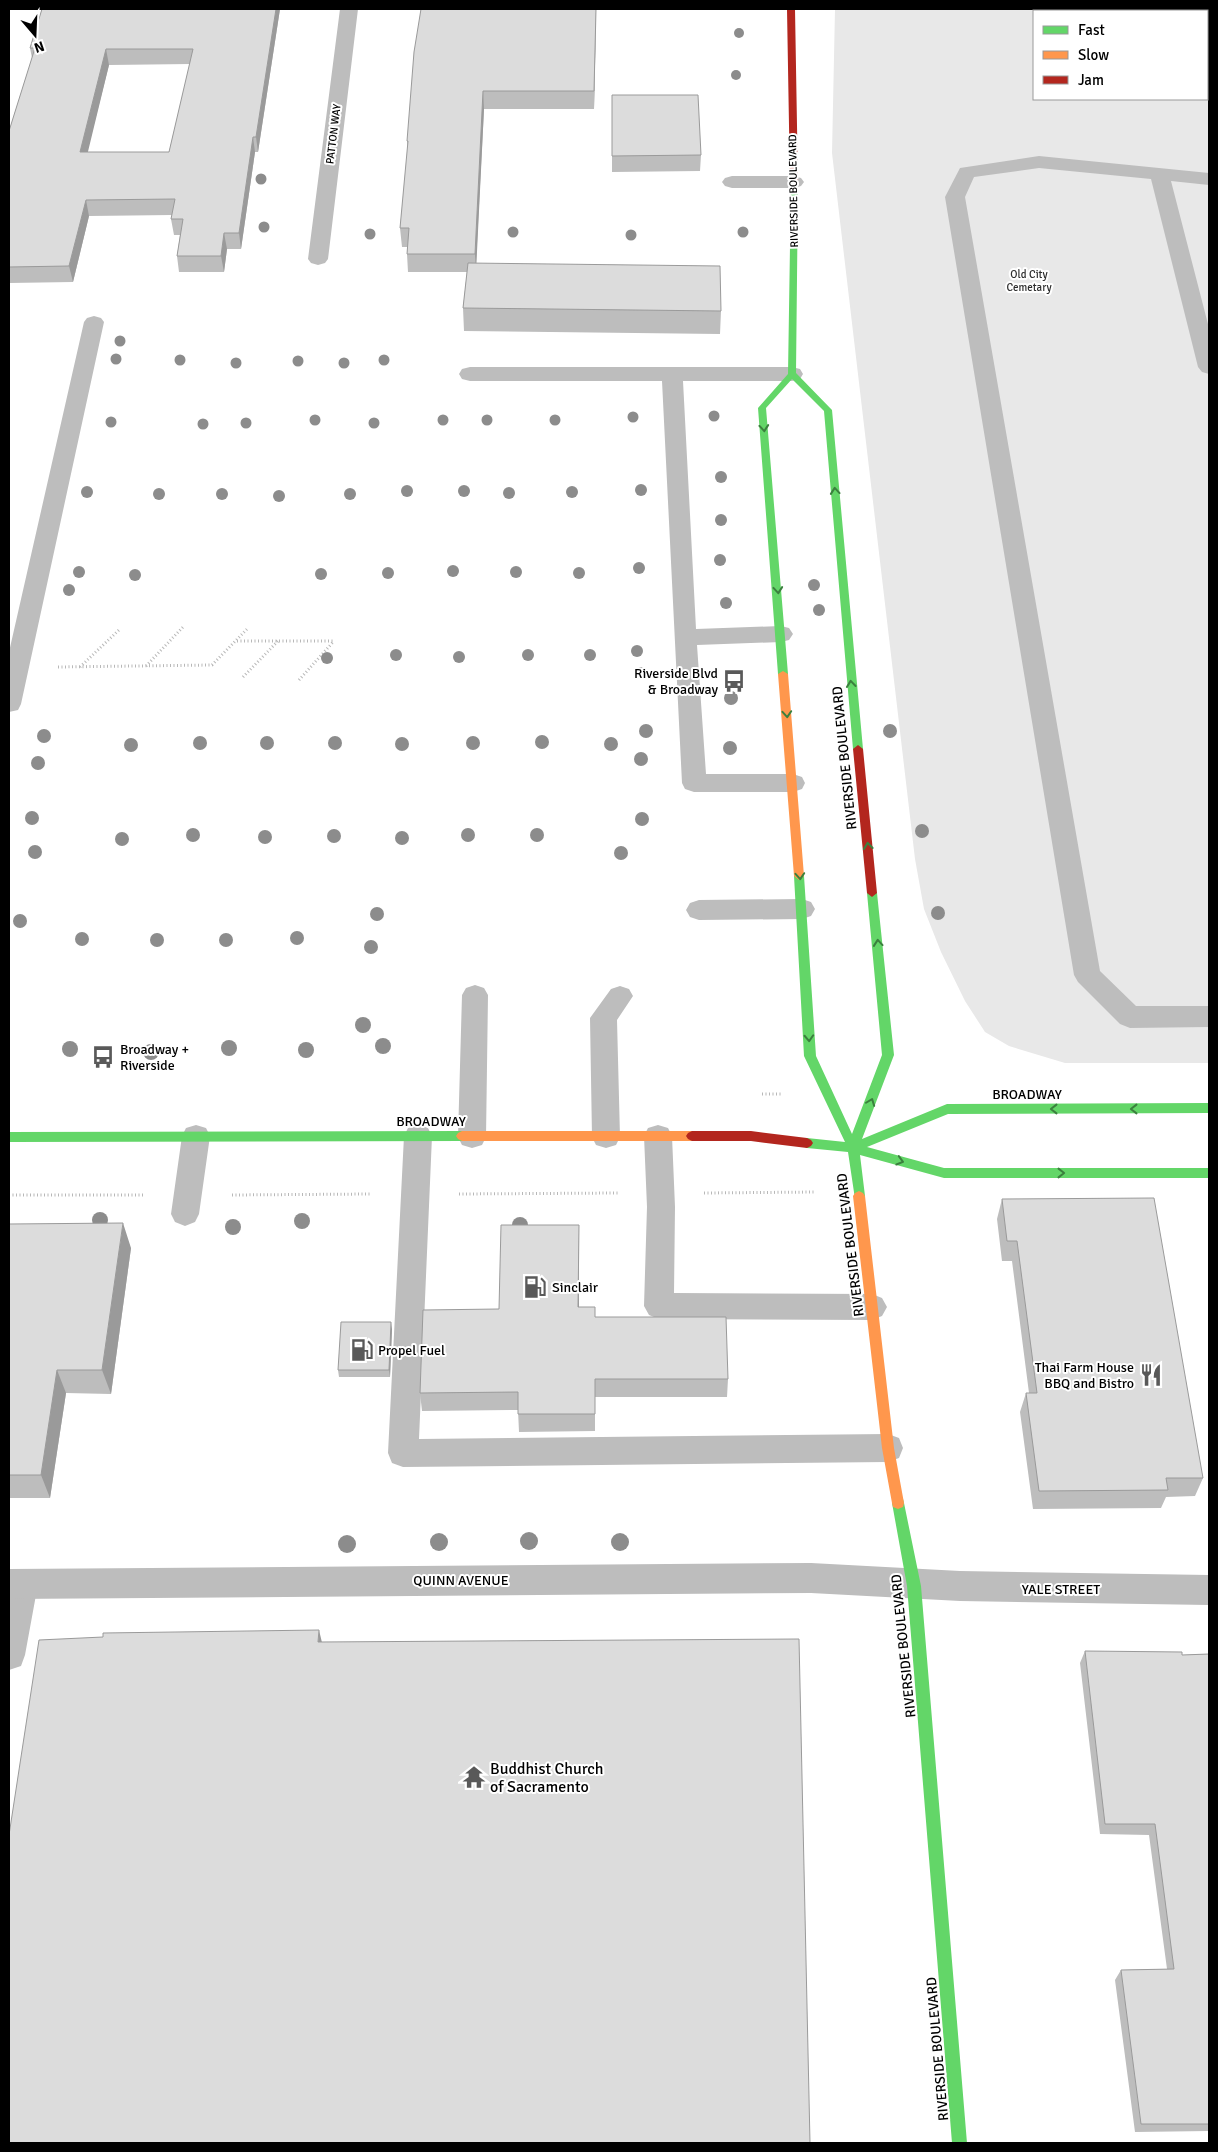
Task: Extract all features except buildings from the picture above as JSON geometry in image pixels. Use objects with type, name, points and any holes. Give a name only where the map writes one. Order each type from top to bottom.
[{"type":"main road","name":"RIVERSIDE BOULEVARD","points":[[790,9],[794,182],[792,374],[762,408],[793,783],[810,1056],[853,1148],[888,1448],[914,1586],[960,2143]]},
{"type":"main road","name":"RIVERSIDE BOULEVARD","points":[[792,374],[828,410],[847,635],[888,1055],[853,1148]]},
{"type":"main road","name":"BROADWAY","points":[[853,1148],[947,1108],[1209,1108]]},
{"type":"main road","name":"BROADWAY","points":[[9,1137],[751,1136],[853,1148],[944,1173],[1209,1173]]},
{"type":"street","name":"PATTON WAY","points":[[318,259],[349,9]]},
{"type":"street","points":[[1209,179],[1039,162],[967,172],[955,197],[1087,975],[1130,1017],[1209,1016]]},
{"type":"street","points":[[1159,174],[1209,367]]},
{"type":"street","points":[[732,182],[794,182]]},
{"type":"street","points":[[9,704],[94,322]]},
{"type":"street","points":[[470,374],[792,374]]},
{"type":"street","points":[[672,374],[694,782],[793,783]]},
{"type":"street","points":[[685,637],[781,634]]},
{"type":"street","points":[[699,910],[802,909]]},
{"type":"street","points":[[472,1137],[474,995]]},
{"type":"street","points":[[606,1137],[603,1018],[620,996]]},
{"type":"street","points":[[187,1204],[196,1136]]},
{"type":"street","points":[[418,1136],[402,1452],[888,1448]]},
{"type":"street","points":[[658,1136],[660,1193],[659,1306],[872,1306]]},
{"type":"street","name":"QUINN AVENUE","points":[[15,1584],[811,1578],[914,1586]]},
{"type":"street","points":[[9,1656],[15,1584]]},
{"type":"street","name":"YALE STREET","points":[[914,1586],[1011,1589],[1209,1590]]},
{"type":"path","points":[[146,666],[183,627]]},
{"type":"path","points":[[55,667],[212,665],[248,628]]},
{"type":"path","points":[[80,667],[120,629]]},
{"type":"path","points":[[237,641],[334,641],[299,680]]},
{"type":"path","points":[[244,677],[278,641]]},
{"type":"path","points":[[9,1195],[187,1204],[415,1194],[858,1192]]},
{"type":"green space","name":"Old City Cemetary","points":[[835,9],[1209,9],[1209,1063],[1065,1063],[1009,1046],[985,1032],[965,1001],[941,952],[924,909],[915,859],[832,153]]},
{"type":"traffic: fast","points":[[783,674],[762,408],[792,374],[794,184]]},
{"type":"traffic: fast","points":[[792,374],[828,410],[858,749]]},
{"type":"traffic: fast","points":[[799,876],[810,1056],[853,1148],[859,1196]]},
{"type":"traffic: fast","points":[[853,1148],[888,1055],[872,893]]},
{"type":"traffic: fast","points":[[853,1148],[947,1109],[1209,1108]]},
{"type":"traffic: fast","points":[[9,1137],[462,1136]]},
{"type":"traffic: fast","points":[[807,1143],[853,1148],[944,1173],[1209,1173]]},
{"type":"traffic: fast","points":[[898,1503],[914,1586],[960,2143]]},
{"type":"traffic: slow","points":[[783,674],[799,876]]},
{"type":"traffic: slow","points":[[462,1136],[692,1136]]},
{"type":"traffic: slow","points":[[859,1196],[888,1448],[898,1503]]},
{"type":"traffic: jam","points":[[791,9],[794,184]]},
{"type":"traffic: jam","points":[[858,749],[872,893]]},
{"type":"traffic: jam","points":[[692,1136],[751,1136],[807,1143]]},
{"type":"place","name":"Riverside Blvd & Broadway","points":[[734,681]]},
{"type":"place","name":"Broadway + Riverside","points":[[103,1057]]},
{"type":"place","name":"Sinclair","points":[[535,1287]]},
{"type":"place","name":"Propel Fuel","points":[[362,1350]]},
{"type":"place","name":"Thai Farm House BBQ and Bistro","points":[[1151,1375]]},
{"type":"place","name":"Buddhist Church of Sacramento","points":[[474,1777]]}]
